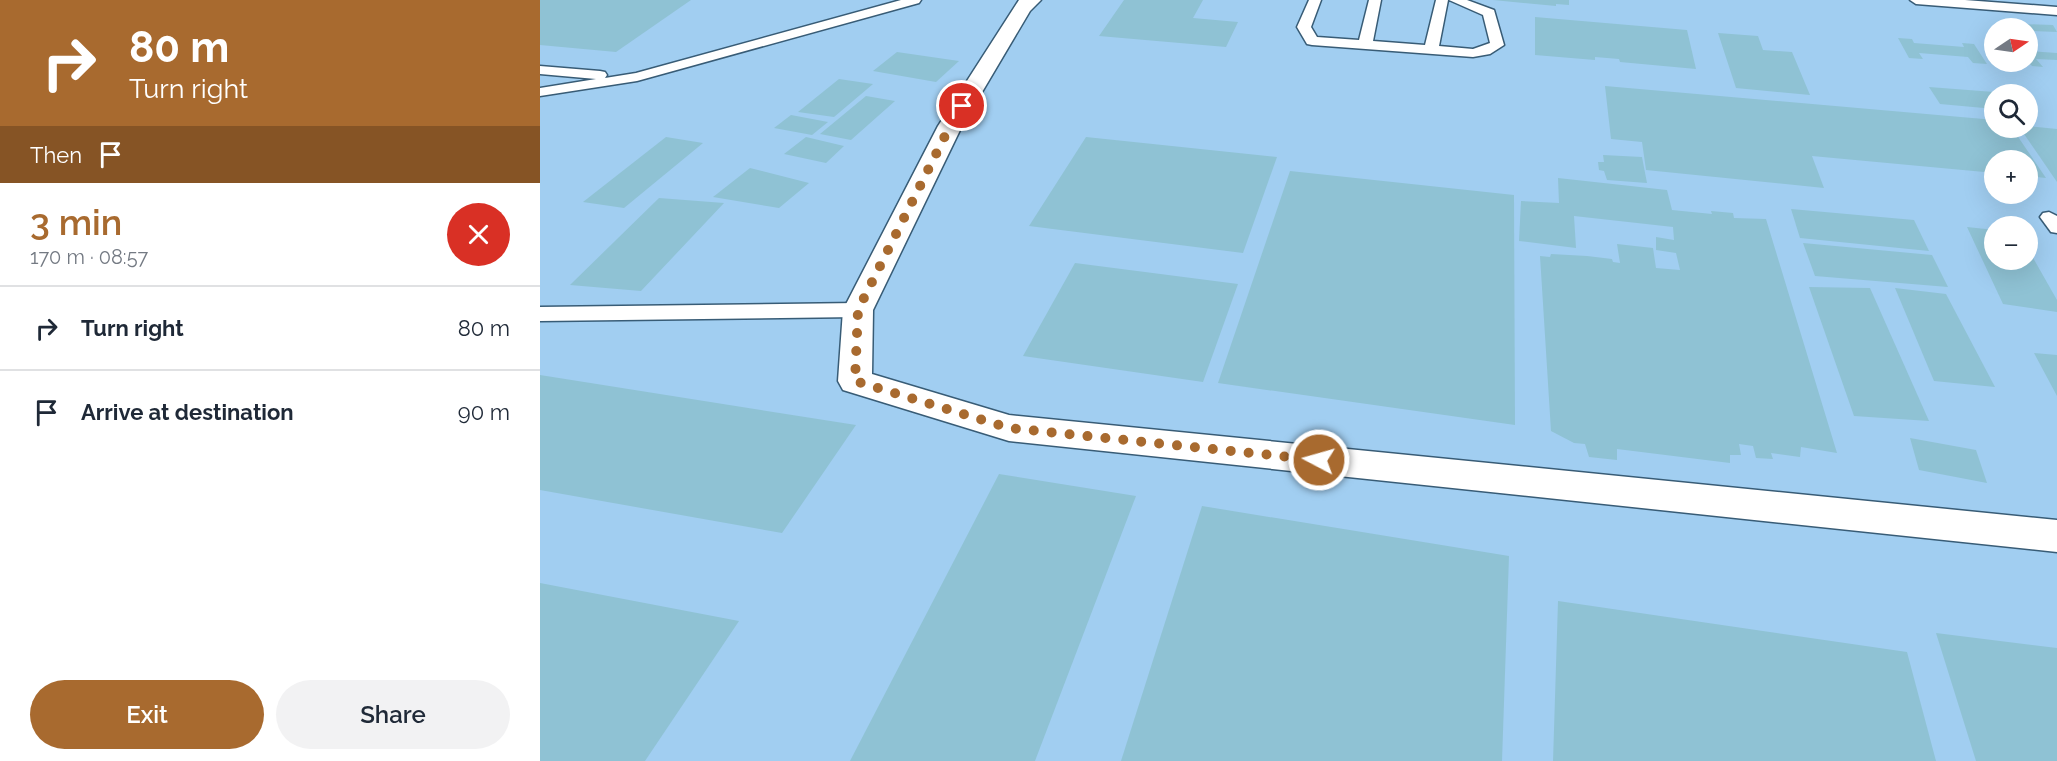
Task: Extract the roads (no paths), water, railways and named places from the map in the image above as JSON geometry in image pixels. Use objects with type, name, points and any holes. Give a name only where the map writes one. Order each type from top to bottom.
[{"type":"street","points":[[1031,0],[1022,8],[950,126],[858,310],[855,381],[1009,428],[2057,536]]},
{"type":"lane","points":[[540,92],[637,77],[915,0]]},
{"type":"lane","points":[[1315,0],[1304,27],[1312,41],[1473,53],[1485,51],[1497,45],[1489,13],[1455,0]]},
{"type":"lane","points":[[1365,45],[1375,0]]},
{"type":"lane","points":[[1431,50],[1442,0]]},
{"type":"lane","points":[[1916,0],[2057,11]]},
{"type":"lane","points":[[540,70],[637,77]]},
{"type":"lane","points":[[540,314],[858,310]]}]
